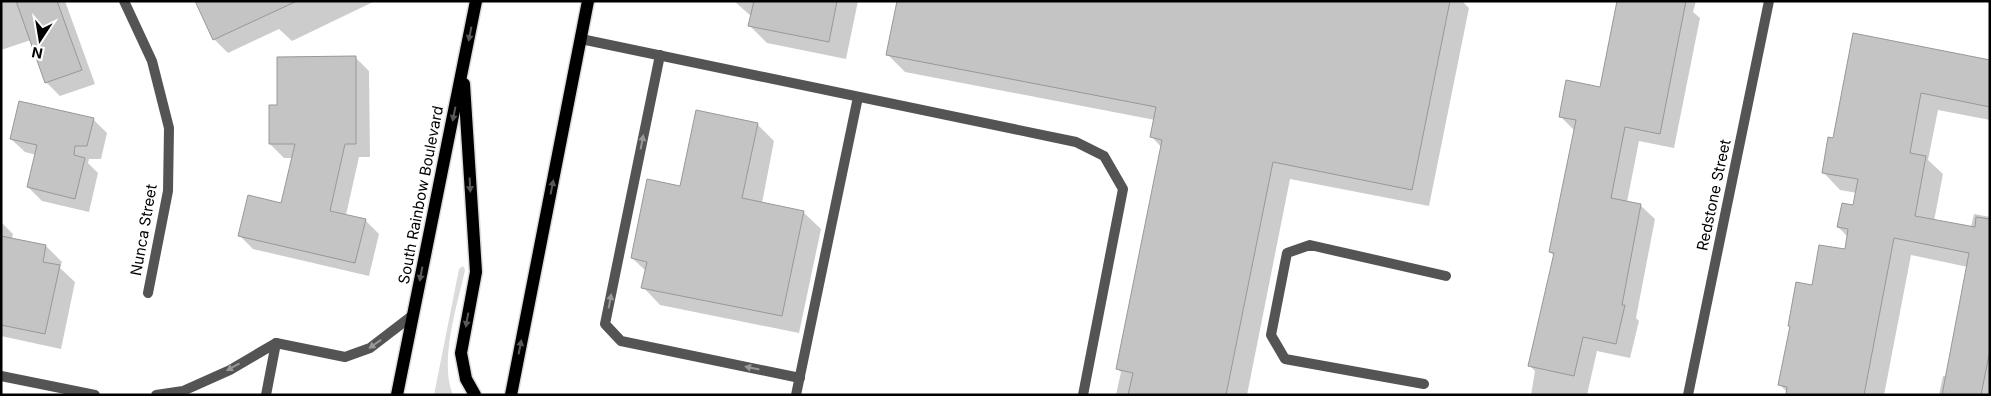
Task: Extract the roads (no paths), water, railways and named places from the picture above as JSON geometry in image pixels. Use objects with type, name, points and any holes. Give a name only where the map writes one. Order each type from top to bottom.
[{"type":"main road","name":"South Rainbow Boulevard","points":[[397,395],[476,1]]},
{"type":"main road","points":[[511,395],[588,1]]},
{"type":"main road","points":[[463,67],[476,272],[461,353],[466,379],[475,395]]},
{"type":"street","name":"Nunca Street","points":[[124,1],[152,61],[168,128],[168,191],[148,293]]},
{"type":"street","name":"Redstone Street","points":[[1688,395],[1769,1]]},
{"type":"street","points":[[581,39],[1076,142],[1104,156],[1123,189],[1083,395]]},
{"type":"street","points":[[660,55],[605,324],[622,341],[800,378]]},
{"type":"street","points":[[796,395],[858,97]]},
{"type":"street","points":[[1424,384],[1285,359],[1271,335],[1288,253],[1310,245],[1446,276]]},
{"type":"street","points":[[156,395],[183,391],[230,370],[276,343],[345,357],[370,348],[413,315]]},
{"type":"street","points":[[266,395],[276,343]]},
{"type":"street","points":[[1,376],[95,395]]}]
